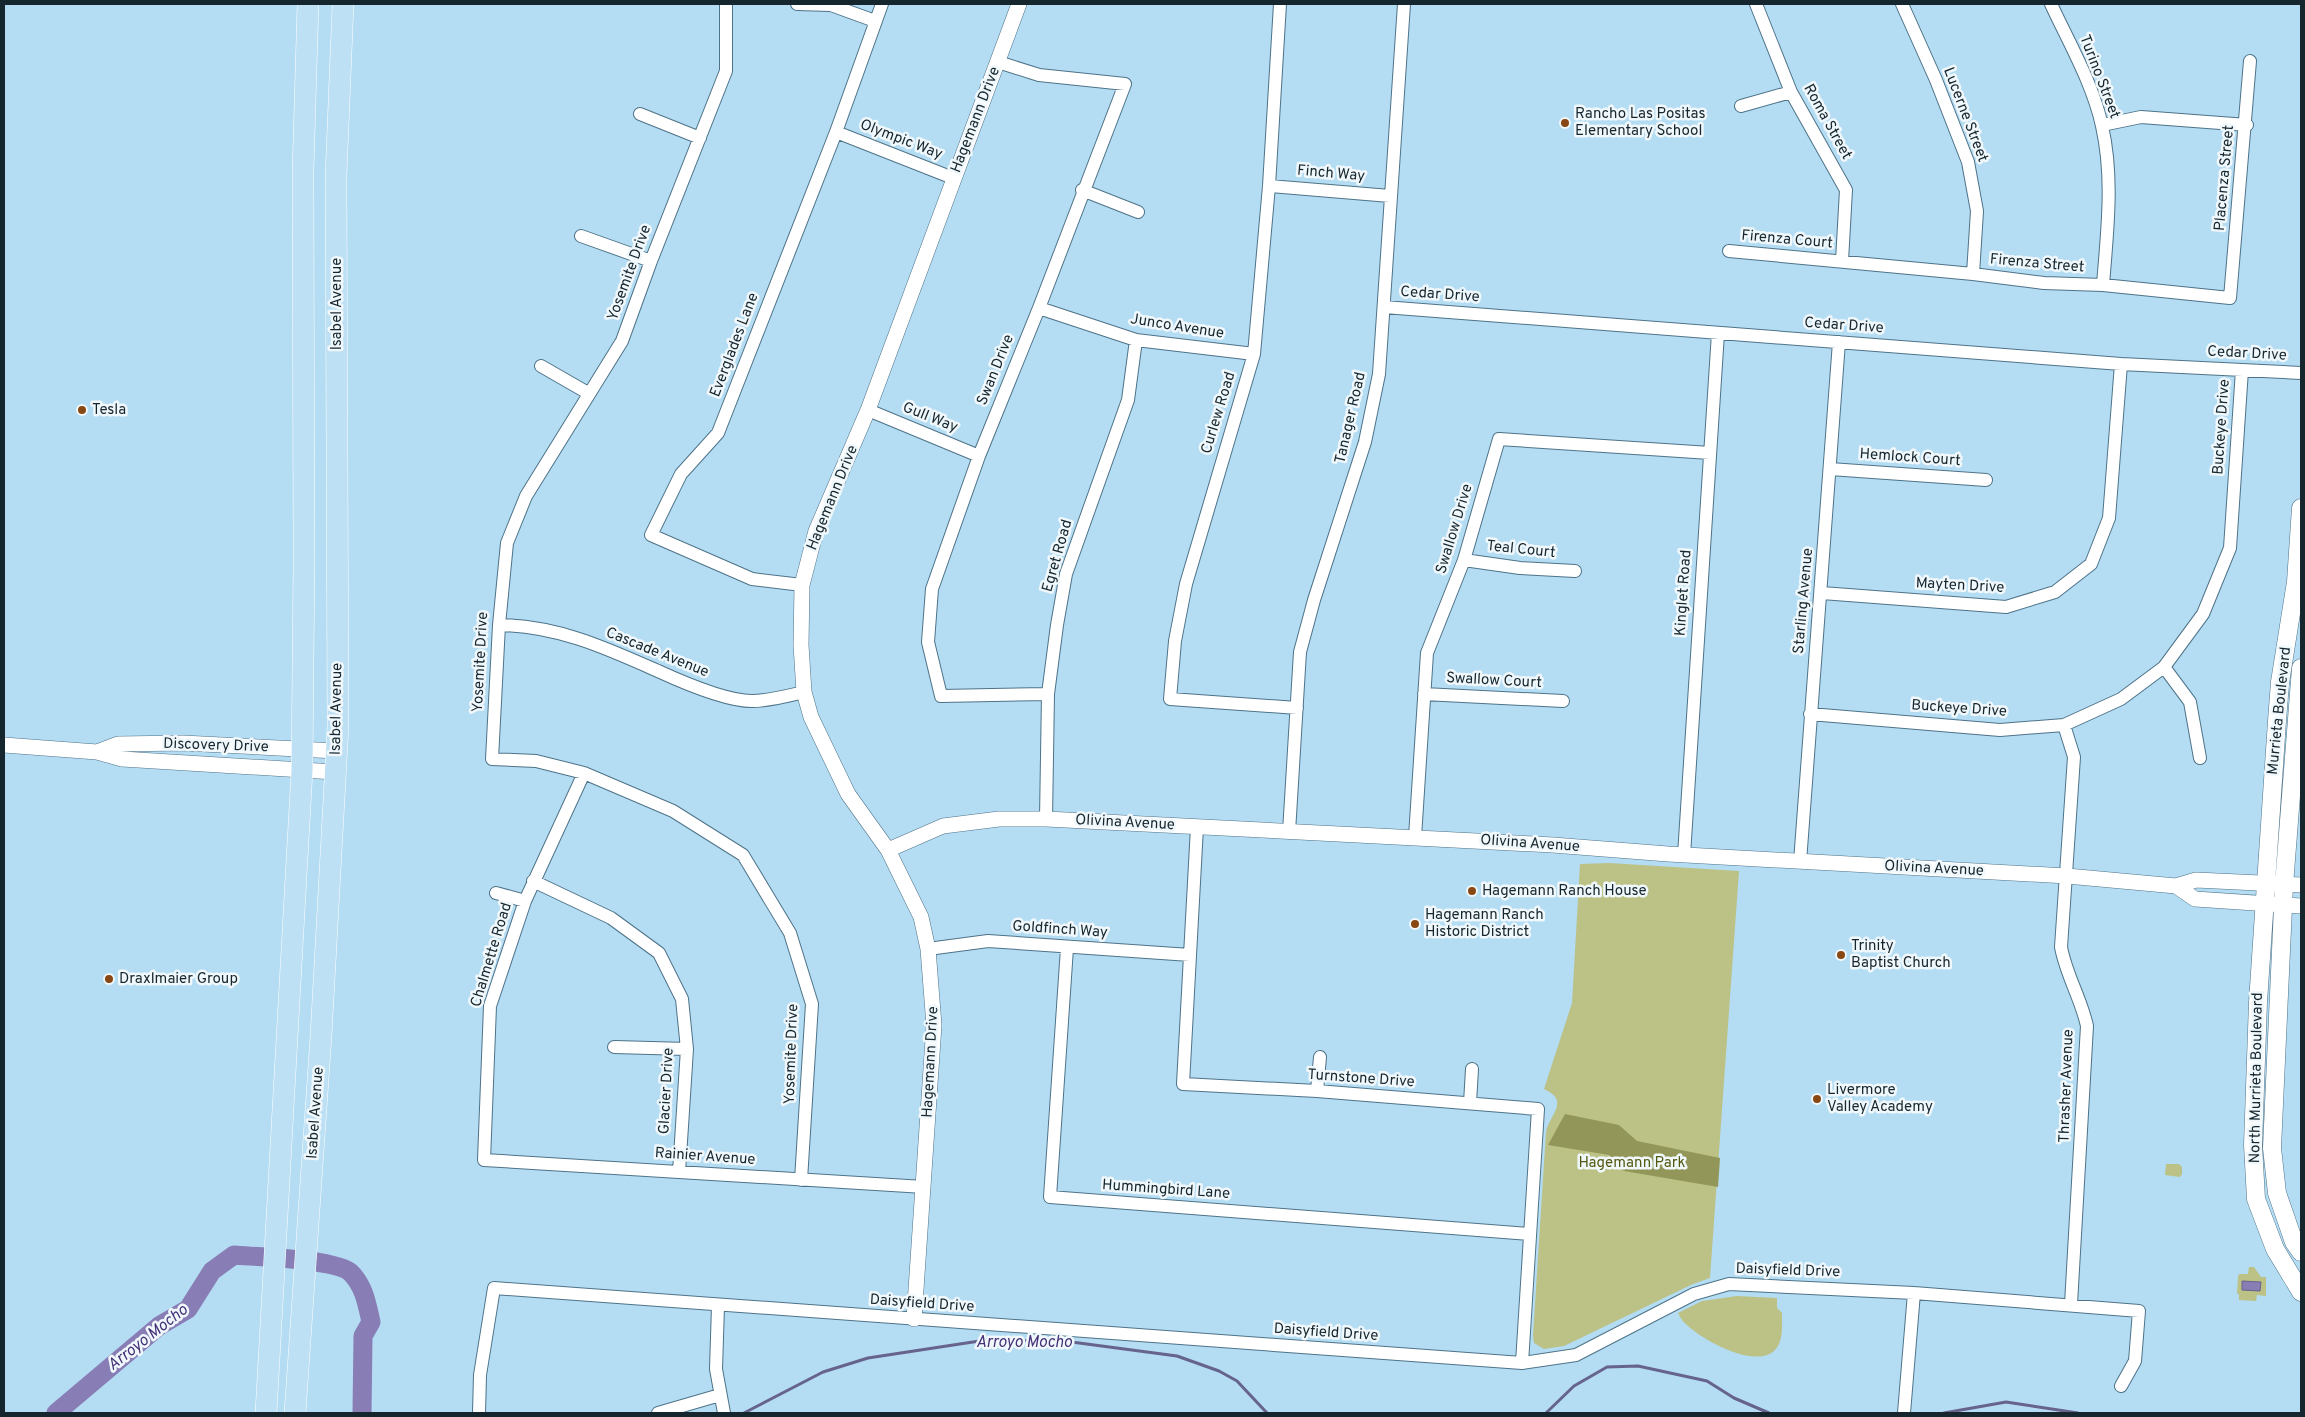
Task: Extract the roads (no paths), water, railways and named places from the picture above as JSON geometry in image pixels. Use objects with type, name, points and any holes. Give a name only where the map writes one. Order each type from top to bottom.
[{"type":"highway","points":[[266,1413],[302,770],[304,562],[302,170],[308,4]]},
{"type":"highway","name":"Isabel Avenue","points":[[295,1413],[338,726],[336,176],[343,4]]},
{"type":"main road","name":"Murrieta Boulevard","points":[[2266,884],[2280,682],[2296,582],[2301,508]]},
{"type":"main road","name":"Murrieta Boulevard","points":[[2293,885],[2301,668]]},
{"type":"main road","name":"North Murrieta Boulevard","points":[[2266,884],[2258,1002],[2253,1145],[2256,1199],[2275,1249],[2301,1292]]},
{"type":"main road","name":"North Murrieta Boulevard","points":[[2293,885],[2283,906],[2272,1148],[2277,1193],[2294,1242],[2301,1252]]},
{"type":"street","name":"Yosemite Drive","points":[[726,4],[726,71],[650,261],[622,341],[588,393],[526,496],[507,543],[499,624],[492,759],[536,761],[584,773],[674,811],[743,855],[790,933],[812,1004],[801,1180]]},
{"type":"street","points":[[797,4],[831,5],[875,21]]},
{"type":"street","name":"Everglades Lane","points":[[802,585],[752,579],[651,535],[681,474],[718,433],[836,132],[882,4]]},
{"type":"street","name":"Hagemann Drive","points":[[914,1320],[934,1025],[928,949],[921,917],[888,850],[848,794],[811,717],[804,692],[801,645],[802,585],[816,531],[868,410],[1019,4]]},
{"type":"street","name":"Curlew Road","points":[[1280,4],[1269,186],[1254,354],[1186,584],[1175,641],[1170,699],[1297,708]]},
{"type":"street","name":"Tanager Road","points":[[1289,832],[1300,652],[1314,600],[1365,442],[1379,374],[1404,4]]},
{"type":"street","name":"Roma Street","points":[[1756,4],[1791,92],[1846,190],[1842,261]]},
{"type":"street","name":"Lucerne Street","points":[[1902,4],[1939,88],[1968,162],[1977,211],[1973,274]]},
{"type":"street","name":"Turino Street","points":[[2051,4],[2083,72],[2102,125],[2110,189],[2103,285]]},
{"type":"street","name":"Placenza Street","points":[[2230,298],[2247,125],[2250,61]]},
{"type":"street","name":"Swan Drive","points":[[998,62],[1039,75],[1125,84],[1082,190],[1039,308],[979,456],[932,589],[928,642],[941,696],[1048,694]]},
{"type":"street","points":[[1741,106],[1791,92]]},
{"type":"street","points":[[640,114],[700,138]]},
{"type":"street","points":[[2102,125],[2141,118],[2247,125]]},
{"type":"street","name":"Olympic Way","points":[[836,132],[953,178]]},
{"type":"street","name":"Finch Way","points":[[1269,186],[1390,196]]},
{"type":"street","points":[[1082,190],[1138,212]]},
{"type":"street","points":[[582,236],[650,261]]},
{"type":"street","name":"Firenza Court","points":[[1729,251],[1842,261]]},
{"type":"street","name":"Firenza Street","points":[[1842,261],[1973,274],[2044,284],[2103,285],[2230,298]]},
{"type":"street","name":"Cedar Drive","points":[[1384,307],[2121,364],[2301,374]]},
{"type":"street","name":"Junco Avenue","points":[[1039,308],[1136,340],[1254,354]]},
{"type":"street","name":"Kinglet Road","points":[[1684,855],[1718,333]]},
{"type":"street","name":"Egret Road","points":[[1046,819],[1048,694],[1066,574],[1128,400],[1136,340]]},
{"type":"street","name":"Starling Avenue","points":[[1800,862],[1810,714],[1822,593],[1839,342]]},
{"type":"street","name":"Mayten Drive","points":[[1822,593],[2006,607],[2055,592],[2084,570],[2091,564],[2109,518],[2121,364]]},
{"type":"street","points":[[540,366],[588,393]]},
{"type":"street","name":"Buckeye Drive","points":[[1810,714],[2000,730],[2064,725],[2121,699],[2164,667],[2203,614],[2230,548],[2242,370]]},
{"type":"street","name":"Gull Way","points":[[868,410],[979,456]]},
{"type":"street","name":"Swallow Drive","points":[[1415,837],[1427,653],[1464,560],[1499,439],[1710,454]]},
{"type":"street","name":"Hemlock Court","points":[[1830,469],[1986,480]]},
{"type":"street","name":"Teal Court","points":[[1464,560],[1520,568],[1575,571]]},
{"type":"street","name":"Cascade Avenue","points":[[499,624],[525,625],[556,631],[612,651],[697,688],[750,701],[804,692]]},
{"type":"street","points":[[2164,667],[2190,702],[2200,758]]},
{"type":"street","name":"Swallow Court","points":[[1424,694],[1563,701]]},
{"type":"street","name":"Thrasher Avenue","points":[[2064,725],[2074,756],[2061,947],[2065,966],[2082,1005],[2087,1026],[2071,1304]]},
{"type":"street","name":"Discovery Drive","points":[[97,752],[118,744],[182,743],[336,751]]},
{"type":"street","name":"Discovery Drive","points":[[4,745],[97,752],[122,759],[335,772]]},
{"type":"street","name":"Chalmette Road","points":[[484,1160],[490,1006],[533,881],[584,773]]},
{"type":"street","name":"Olivina Avenue","points":[[888,850],[943,826],[999,819],[1046,819],[1197,828],[1415,837],[1800,862],[2067,876],[2176,886],[2196,880],[2293,885]]},
{"type":"street","name":"Turnstone Drive","points":[[1197,828],[1183,1084],[1317,1091],[1538,1109],[1528,1234],[1522,1363]]},
{"type":"street","name":"Glacier Drive","points":[[533,881],[611,918],[659,953],[682,999],[687,1049],[679,1172]]},
{"type":"street","name":"Olivina Avenue","points":[[2176,886],[2195,900],[2301,906]]},
{"type":"street","points":[[496,893],[525,901]]},
{"type":"street","name":"Goldfinch Way","points":[[928,949],[988,941],[1067,948],[1190,955]]},
{"type":"street","name":"Hummingbird Lane","points":[[1067,948],[1050,1197],[1528,1234]]},
{"type":"street","points":[[614,1047],[687,1049]]},
{"type":"street","points":[[1317,1091],[1320,1057]]},
{"type":"street","points":[[1470,1103],[1472,1069]]},
{"type":"street","name":"Rainier Avenue","points":[[484,1160],[924,1187]]},
{"type":"street","name":"Daisyfield Drive","points":[[479,1413],[480,1375],[494,1288],[718,1306],[1522,1363],[1576,1355],[1694,1294],[1729,1284],[1914,1293],[2071,1304],[2139,1311],[2135,1360],[2121,1386]]},
{"type":"street","points":[[1904,1413],[1908,1384],[1914,1293]]},
{"type":"street","points":[[718,1306],[716,1369],[724,1413]]},
{"type":"street","points":[[658,1413],[720,1395]]},
{"type":"waterway","name":"Arroyo Mocho","points":[[56,1413],[159,1326],[188,1309],[212,1271],[234,1255],[314,1262],[343,1268],[351,1273],[359,1284],[364,1296],[371,1322],[363,1336],[362,1413]]},
{"type":"waterway","name":"Arroyo Mocho","points":[[744,1413],[823,1372],[868,1358],[986,1340],[1064,1341],[1177,1356],[1219,1371],[1237,1381],[1267,1413]]},
{"type":"waterway","name":"Arroyo Mocho","points":[[1546,1413],[1574,1386],[1607,1367],[1638,1366],[1707,1381],[1734,1398],[1769,1413]]},
{"type":"waterway","name":"Arroyo Mocho","points":[[1944,1413],[2006,1402],[2078,1413]]},
{"type":"place","name":"Rancho Las Positas Elementary School","points":[[1565,123]]},
{"type":"place","name":"Tesla","points":[[82,410]]},
{"type":"place","name":"Hagemann Ranch House","points":[[1472,891]]},
{"type":"place","name":"Hagemann Ranch Historic District","points":[[1415,924]]},
{"type":"place","name":"Trinity Baptist Church","points":[[1841,955]]},
{"type":"place","name":"Draxlmaier Group","points":[[109,979]]},
{"type":"place","name":"Livermore Valley Academy","points":[[1817,1099]]},
{"type":"park label","name":"Hagemann Park","points":[[1632,1163]]}]
